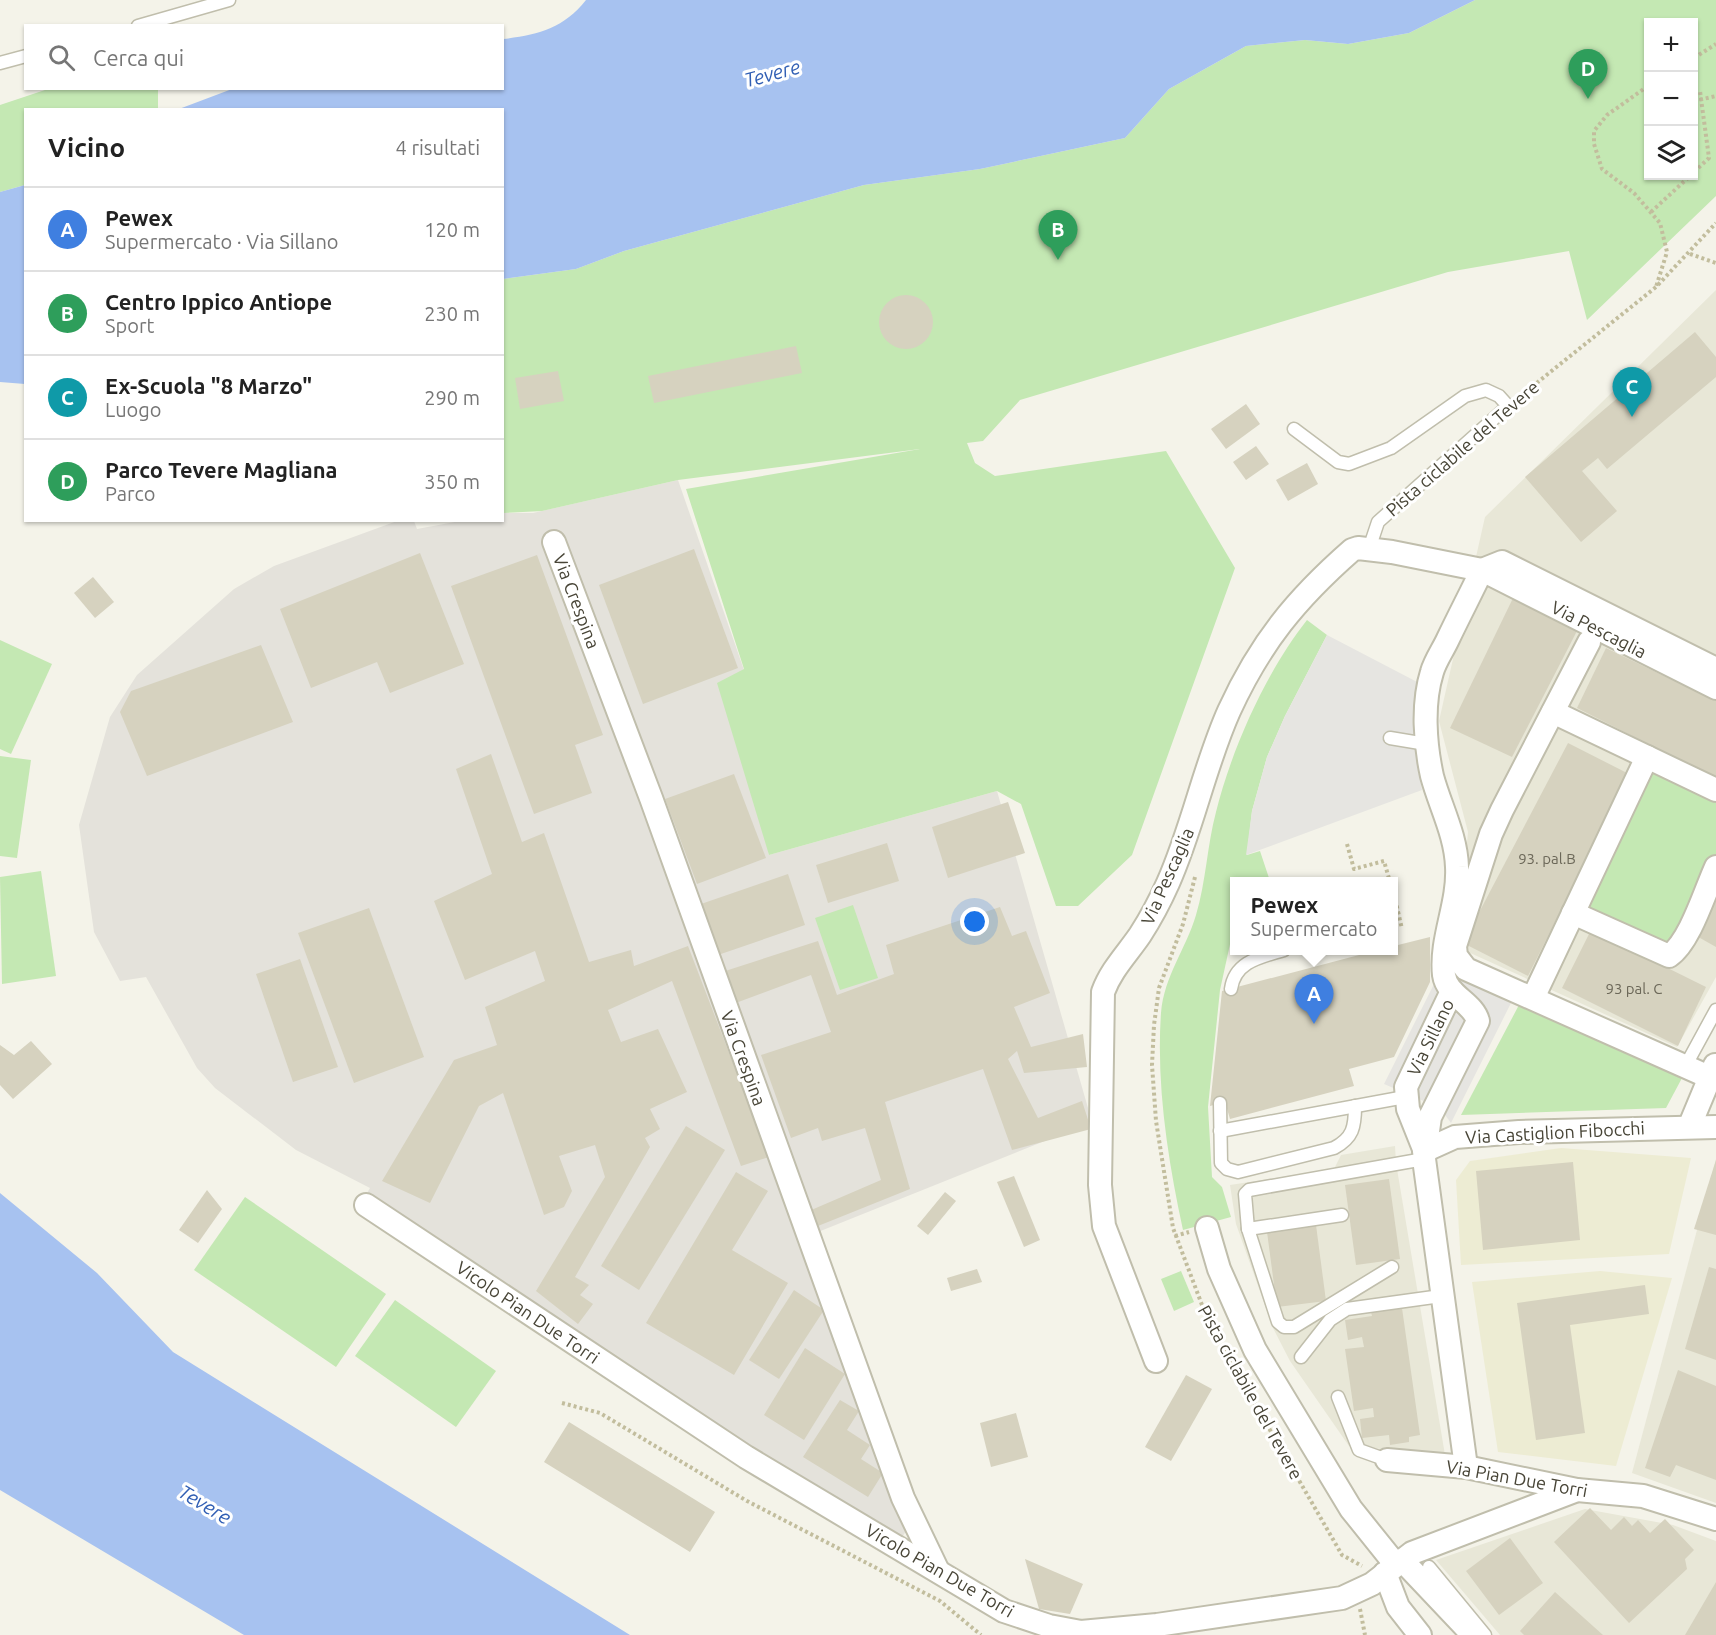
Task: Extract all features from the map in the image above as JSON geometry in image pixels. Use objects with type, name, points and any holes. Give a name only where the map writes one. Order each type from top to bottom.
[{"type":"street","name":"Via Crespina","points":[[554,542],[651,798],[899,1487],[938,1571]]},
{"type":"street","name":"Via Pescaglia","points":[[1156,1361],[1104,1226],[1100,1185],[1103,992],[1114,969],[1155,909],[1187,836],[1229,710],[1265,645],[1310,587],[1352,550],[1369,549],[1482,570],[1716,688]]},
{"type":"street","name":"Via Pescaglia","points":[[1482,570],[1502,562],[1716,669]]},
{"type":"street","points":[[1452,991],[1444,978],[1444,950],[1455,905],[1457,869],[1455,845],[1436,790],[1426,744],[1427,704],[1432,672],[1482,570]]},
{"type":"street","points":[[1589,642],[1491,834],[1455,946],[1456,956],[1466,969],[1686,1065],[1713,1070],[1690,1125]]},
{"type":"street","points":[[1554,712],[1716,790]]},
{"type":"street","points":[[1533,998],[1647,757]]},
{"type":"street","points":[[1573,913],[1669,956],[1676,951],[1684,938],[1716,867]]},
{"type":"street","name":"Via Sillano","points":[[1424,1155],[1430,1117],[1478,1021],[1476,1012],[1452,991],[1406,1088],[1405,1097],[1424,1155],[1441,1296],[1466,1467]]},
{"type":"street","name":"Via Castiglion Fibocchi","points":[[1424,1155],[1455,1137],[1690,1125],[1716,1126]]},
{"type":"street","name":"Vicolo Pian Due Torri","points":[[366,1205],[746,1457],[1005,1611],[1049,1626],[1081,1632],[1157,1625],[1342,1598],[1446,1538],[1577,1490]]},
{"type":"street","points":[[1207,1228],[1219,1269],[1255,1350],[1389,1571],[1406,1635]]},
{"type":"street","name":"Via Pian Due Torri","points":[[1387,1460],[1466,1467],[1577,1490],[1611,1492],[1656,1499],[1716,1519]]},
{"type":"street","points":[[1389,1571],[1473,1635]]},
{"type":"street","points":[[1398,1607],[1420,1635]]},
{"type":"lane","points":[[145,24],[229,0]]},
{"type":"lane","points":[[0,63],[24,57]]},
{"type":"lane","points":[[1294,429],[1338,462],[1350,464],[1391,448],[1465,396],[1486,390],[1499,396],[1508,406]]},
{"type":"lane","name":"Pista ciclabile del Tevere","points":[[1369,549],[1378,522],[1508,406]]},
{"type":"lane","points":[[1390,738],[1426,744]]},
{"type":"lane","points":[[1232,989],[1238,970],[1247,964],[1273,955]]},
{"type":"lane","points":[[1686,1065],[1716,1010]]},
{"type":"lane","points":[[1220,1131],[1405,1097]]},
{"type":"lane","points":[[1220,1103],[1221,1163],[1227,1169],[1238,1172],[1334,1148],[1347,1141],[1355,1123],[1355,1106]]},
{"type":"lane","points":[[1392,1268],[1294,1327],[1284,1327],[1278,1323],[1248,1229],[1244,1200],[1249,1190],[1424,1155]]},
{"type":"lane","points":[[1248,1229],[1342,1215]]},
{"type":"lane","points":[[1301,1357],[1330,1320],[1347,1309],[1441,1296]]},
{"type":"lane","points":[[1338,1397],[1359,1450],[1387,1460]]},
{"type":"lane","points":[[1429,1567],[1485,1635]]},
{"type":"path","points":[[1698,55],[1716,44]]},
{"type":"path","points":[[1644,89],[1607,114],[1594,131],[1594,137],[1602,169],[1634,193],[1660,223],[1667,252],[1656,287]]},
{"type":"path","points":[[1698,168],[1709,158],[1700,91]]},
{"type":"path","points":[[1698,100],[1716,96]]},
{"type":"path","points":[[1651,212],[1686,180]]},
{"type":"path","name":"Pista ciclabile del Tevere","points":[[1508,406],[1656,287],[1690,254],[1716,223]]},
{"type":"path","points":[[1690,254],[1716,263]]},
{"type":"path","points":[[1347,844],[1354,869],[1384,861],[1389,877]]},
{"type":"path","name":"Pista ciclabile del Tevere","points":[[1196,868],[1187,913],[1159,988],[1153,1036],[1156,1121],[1173,1228],[1202,1305],[1232,1365],[1342,1555],[1361,1565],[1389,1571]]},
{"type":"path","points":[[1398,912],[1402,929]]},
{"type":"path","points":[[562,1403],[600,1413],[747,1502],[940,1601],[981,1635]]},
{"type":"path","points":[[1358,1635],[1364,1633],[1365,1635]]},
{"type":"shaded area","points":[[1716,290],[1716,977],[1677,1047],[1457,947],[1468,832],[1439,721],[1485,517]]},
{"type":"shaded area","points":[[678,480],[744,670],[769,855],[997,791],[1092,1122],[818,1232],[920,1511],[889,1556],[627,1391],[357,1210],[370,1188],[296,1150],[215,1088],[197,1068],[146,977],[120,981],[94,932],[79,825],[110,717],[137,675],[234,589],[274,566],[394,522],[414,522],[417,529],[455,522],[504,522],[504,513],[533,513]]},
{"type":"shaded area","points":[[1327,635],[1421,684],[1417,764],[1422,790],[1246,855],[1252,811],[1267,757],[1285,716]]},
{"type":"shaded area","points":[[1444,964],[1513,999],[1451,1123],[1440,1108],[1384,1084]]},
{"type":"shaded area","points":[[1395,1146],[1445,1455],[1349,1446],[1290,1361],[1273,1328],[1236,1224],[1230,1185],[1334,1169],[1341,1155]]},
{"type":"shaded area","points":[[1561,1148],[1691,1158],[1669,1254],[1461,1265],[1456,1180],[1470,1161]]},
{"type":"shaded area","points":[[1716,1159],[1716,1503],[1632,1473]]},
{"type":"shaded area","points":[[1600,1271],[1672,1278],[1616,1466],[1498,1452],[1472,1282]]},
{"type":"shaded area","points":[[1585,1509],[1673,1525],[1716,1541],[1716,1635],[1500,1635],[1436,1560]]},
{"type":"green space","points":[[1475,0],[1716,0],[1716,196],[1587,320],[1569,251],[1448,272],[1020,400],[983,441],[967,443],[975,463],[995,476],[1166,451],[1235,568],[1132,855],[1078,906],[1056,906],[1021,804],[997,791],[769,855],[717,683],[744,669],[686,489],[920,449],[678,480],[542,511],[504,513],[504,279],[576,269],[624,251],[864,185],[980,169],[1125,138],[1169,89],[1246,46],[1305,40],[1348,44],[1409,33]]},
{"type":"green space","points":[[45,90],[158,90],[158,108],[24,108],[24,185],[0,192],[0,105]]},
{"type":"green space","points":[[1307,620],[1327,635],[1285,716],[1267,757],[1252,811],[1247,855],[1260,851],[1269,877],[1230,877],[1230,944],[1220,990],[1208,1107],[1212,1177],[1222,1187],[1231,1217],[1183,1230],[1164,1122],[1160,1067],[1163,1000],[1166,987],[1196,915],[1213,825],[1231,762],[1264,687]]},
{"type":"green space","points":[[0,640],[52,664],[11,754],[0,749]]},
{"type":"green space","points":[[0,756],[31,760],[17,858],[0,856]]},
{"type":"green space","points":[[1652,773],[1716,803],[1716,854],[1671,947],[1586,908]]},
{"type":"green space","points":[[41,871],[56,976],[2,984],[0,877]]},
{"type":"green space","points":[[853,905],[878,978],[840,990],[815,918]]},
{"type":"green space","points":[[1520,1003],[1682,1078],[1666,1108],[1461,1115]]},
{"type":"green space","points":[[245,1197],[386,1294],[336,1367],[194,1270]]},
{"type":"green space","points":[[1181,1271],[1194,1302],[1174,1311],[1161,1279]]},
{"type":"green space","points":[[395,1300],[496,1371],[456,1427],[355,1356]]},
{"type":"water","name":"Tevere","points":[[586,0],[1475,0],[1409,33],[1348,44],[1305,40],[1246,46],[1169,89],[1125,138],[980,169],[864,185],[624,251],[576,269],[504,279],[504,108],[182,108],[229,90],[504,90],[504,39],[549,29],[577,10]]},
{"type":"water","points":[[24,185],[24,384],[0,382],[0,192]]},
{"type":"water","name":"Tevere","points":[[0,1193],[97,1273],[173,1352],[630,1635],[244,1635],[0,1490]]},
{"type":"building","points":[[906,295],[916,297],[925,303],[931,312],[933,322],[931,332],[925,341],[916,347],[906,349],[896,347],[887,341],[881,332],[879,322],[881,312],[887,303],[896,297]]},
{"type":"building","points":[[1695,332],[1716,357],[1716,377],[1607,469],[1598,458],[1582,471],[1617,511],[1581,542],[1525,477]]},
{"type":"building","points":[[796,346],[802,373],[654,403],[648,376]]},
{"type":"building","points":[[558,371],[564,401],[520,409],[515,378]]},
{"type":"building","points":[[1246,404],[1260,424],[1226,449],[1211,429]]},
{"type":"building","points":[[1256,446],[1269,464],[1246,480],[1233,462]]},
{"type":"building","points":[[1307,463],[1318,484],[1288,501],[1276,480]]},
{"type":"building","points":[[694,549],[738,668],[643,704],[599,585]]},
{"type":"building","points":[[420,553],[464,664],[390,693],[377,662],[311,688],[280,609]]},
{"type":"building","points":[[537,555],[603,735],[575,745],[592,793],[534,814],[451,586]]},
{"type":"building","points":[[93,577],[114,602],[95,618],[74,593]]},
{"type":"building","points":[[1514,596],[1577,631],[1512,757],[1450,728]]},
{"type":"building","points":[[261,645],[293,722],[147,776],[120,712],[131,691]]},
{"type":"building","points":[[1606,648],[1716,701],[1716,778],[1577,708]]},
{"type":"building","points":[[1568,743],[1629,774],[1528,976],[1463,943]]},
{"type":"building","points":[[491,754],[522,842],[544,833],[589,962],[631,950],[634,966],[688,946],[769,1157],[741,1166],[672,981],[608,1010],[621,1042],[658,1029],[687,1092],[650,1109],[660,1129],[645,1138],[650,1147],[575,1277],[589,1285],[580,1295],[593,1304],[578,1324],[536,1291],[605,1177],[595,1145],[559,1156],[572,1191],[564,1207],[544,1215],[503,1093],[479,1106],[430,1203],[382,1181],[454,1060],[497,1045],[485,1007],[545,981],[535,951],[465,980],[434,901],[492,874],[456,769]]},
{"type":"building","points":[[734,774],[766,858],[697,884],[665,799]]},
{"type":"building","points":[[1008,802],[1025,853],[948,878],[932,827]]},
{"type":"building","points":[[887,843],[899,881],[828,903],[816,865]]},
{"type":"building","points":[[788,874],[805,925],[718,955],[701,904]]},
{"type":"building","points":[[1716,889],[1716,947],[1693,934]]},
{"type":"building","points":[[1000,907],[1012,936],[1026,931],[1050,993],[1014,1007],[1031,1047],[1083,1034],[1087,1067],[1024,1073],[1017,1051],[1008,1059],[1038,1118],[1082,1101],[1091,1129],[1012,1150],[983,1069],[885,1102],[910,1189],[813,1228],[809,1211],[881,1180],[865,1128],[822,1141],[818,1128],[791,1138],[761,1055],[831,1032],[811,975],[733,1004],[719,973],[818,941],[837,995],[894,974],[886,945]]},
{"type":"building","points":[[369,908],[424,1057],[354,1083],[298,933]]},
{"type":"building","points":[[1591,930],[1706,987],[1678,1046],[1562,988]]},
{"type":"building","points":[[1430,937],[1430,982],[1394,1057],[1349,1069],[1354,1086],[1230,1119],[1225,1102],[1210,1106],[1222,991],[1359,955],[1398,955],[1398,945]]},
{"type":"building","points":[[300,959],[338,1067],[293,1082],[256,974]]},
{"type":"building","points":[[31,1041],[52,1064],[13,1099],[0,1085],[0,1045],[14,1055]]},
{"type":"building","points":[[686,1126],[725,1150],[639,1290],[601,1266]]},
{"type":"building","points":[[1716,1160],[1716,1235],[1694,1229]]},
{"type":"building","points":[[1573,1162],[1580,1240],[1483,1250],[1476,1171]]},
{"type":"building","points":[[736,1172],[768,1191],[732,1250],[788,1283],[734,1375],[646,1323]]},
{"type":"building","points":[[1014,1176],[1040,1240],[1024,1247],[997,1182]]},
{"type":"building","points":[[1389,1179],[1400,1259],[1356,1265],[1345,1185]]},
{"type":"building","points":[[207,1190],[222,1209],[198,1243],[179,1230]]},
{"type":"building","points":[[945,1192],[956,1201],[928,1235],[917,1226]]},
{"type":"building","points":[[1316,1225],[1326,1301],[1277,1307],[1267,1232]]},
{"type":"building","points":[[1709,1267],[1716,1269],[1716,1360],[1685,1349]]},
{"type":"building","points":[[977,1269],[982,1282],[951,1291],[947,1278]]},
{"type":"building","points":[[1645,1285],[1649,1314],[1570,1325],[1585,1433],[1536,1440],[1517,1303]]},
{"type":"building","points":[[794,1290],[824,1310],[779,1379],[749,1360]]},
{"type":"building","points":[[1389,1305],[1389,1310],[1402,1308],[1420,1435],[1409,1437],[1409,1442],[1390,1445],[1389,1435],[1362,1438],[1360,1419],[1374,1417],[1373,1408],[1354,1411],[1345,1349],[1364,1347],[1362,1337],[1348,1340],[1345,1320],[1372,1316],[1370,1308]]},
{"type":"building","points":[[805,1348],[845,1374],[804,1440],[764,1415]]},
{"type":"building","points":[[1678,1370],[1716,1386],[1716,1480],[1676,1465],[1670,1477],[1645,1468]]},
{"type":"building","points":[[1186,1375],[1212,1389],[1171,1461],[1145,1447]]},
{"type":"building","points":[[840,1400],[859,1411],[847,1430],[870,1445],[861,1459],[883,1473],[868,1497],[803,1457]]},
{"type":"building","points":[[1016,1413],[1028,1457],[991,1467],[980,1423]]},
{"type":"building","points":[[569,1422],[715,1512],[690,1552],[544,1462]]},
{"type":"building","points":[[1590,1508],[1611,1530],[1624,1517],[1632,1526],[1638,1520],[1650,1533],[1665,1519],[1694,1550],[1685,1559],[1687,1569],[1629,1623],[1554,1542]]},
{"type":"building","points":[[1510,1538],[1543,1583],[1499,1615],[1466,1571]]},
{"type":"building","points":[[1025,1559],[1083,1584],[1070,1614],[1039,1609]]},
{"type":"building","points":[[1716,1582],[1716,1635],[1685,1635]]},
{"type":"building","points":[[1555,1592],[1603,1635],[1524,1635],[1520,1631]]},
{"type":"place","name":"Parco Tevere Magliana","points":[[1588,99]]},
{"type":"place","name":"Centro Ippico Antiope","points":[[1058,260]]},
{"type":"place","name":"Ex-Scuola \"8 Marzo\"","points":[[1632,417]]},
{"type":"place","name":"Pewex","points":[[1314,1024]]}]
